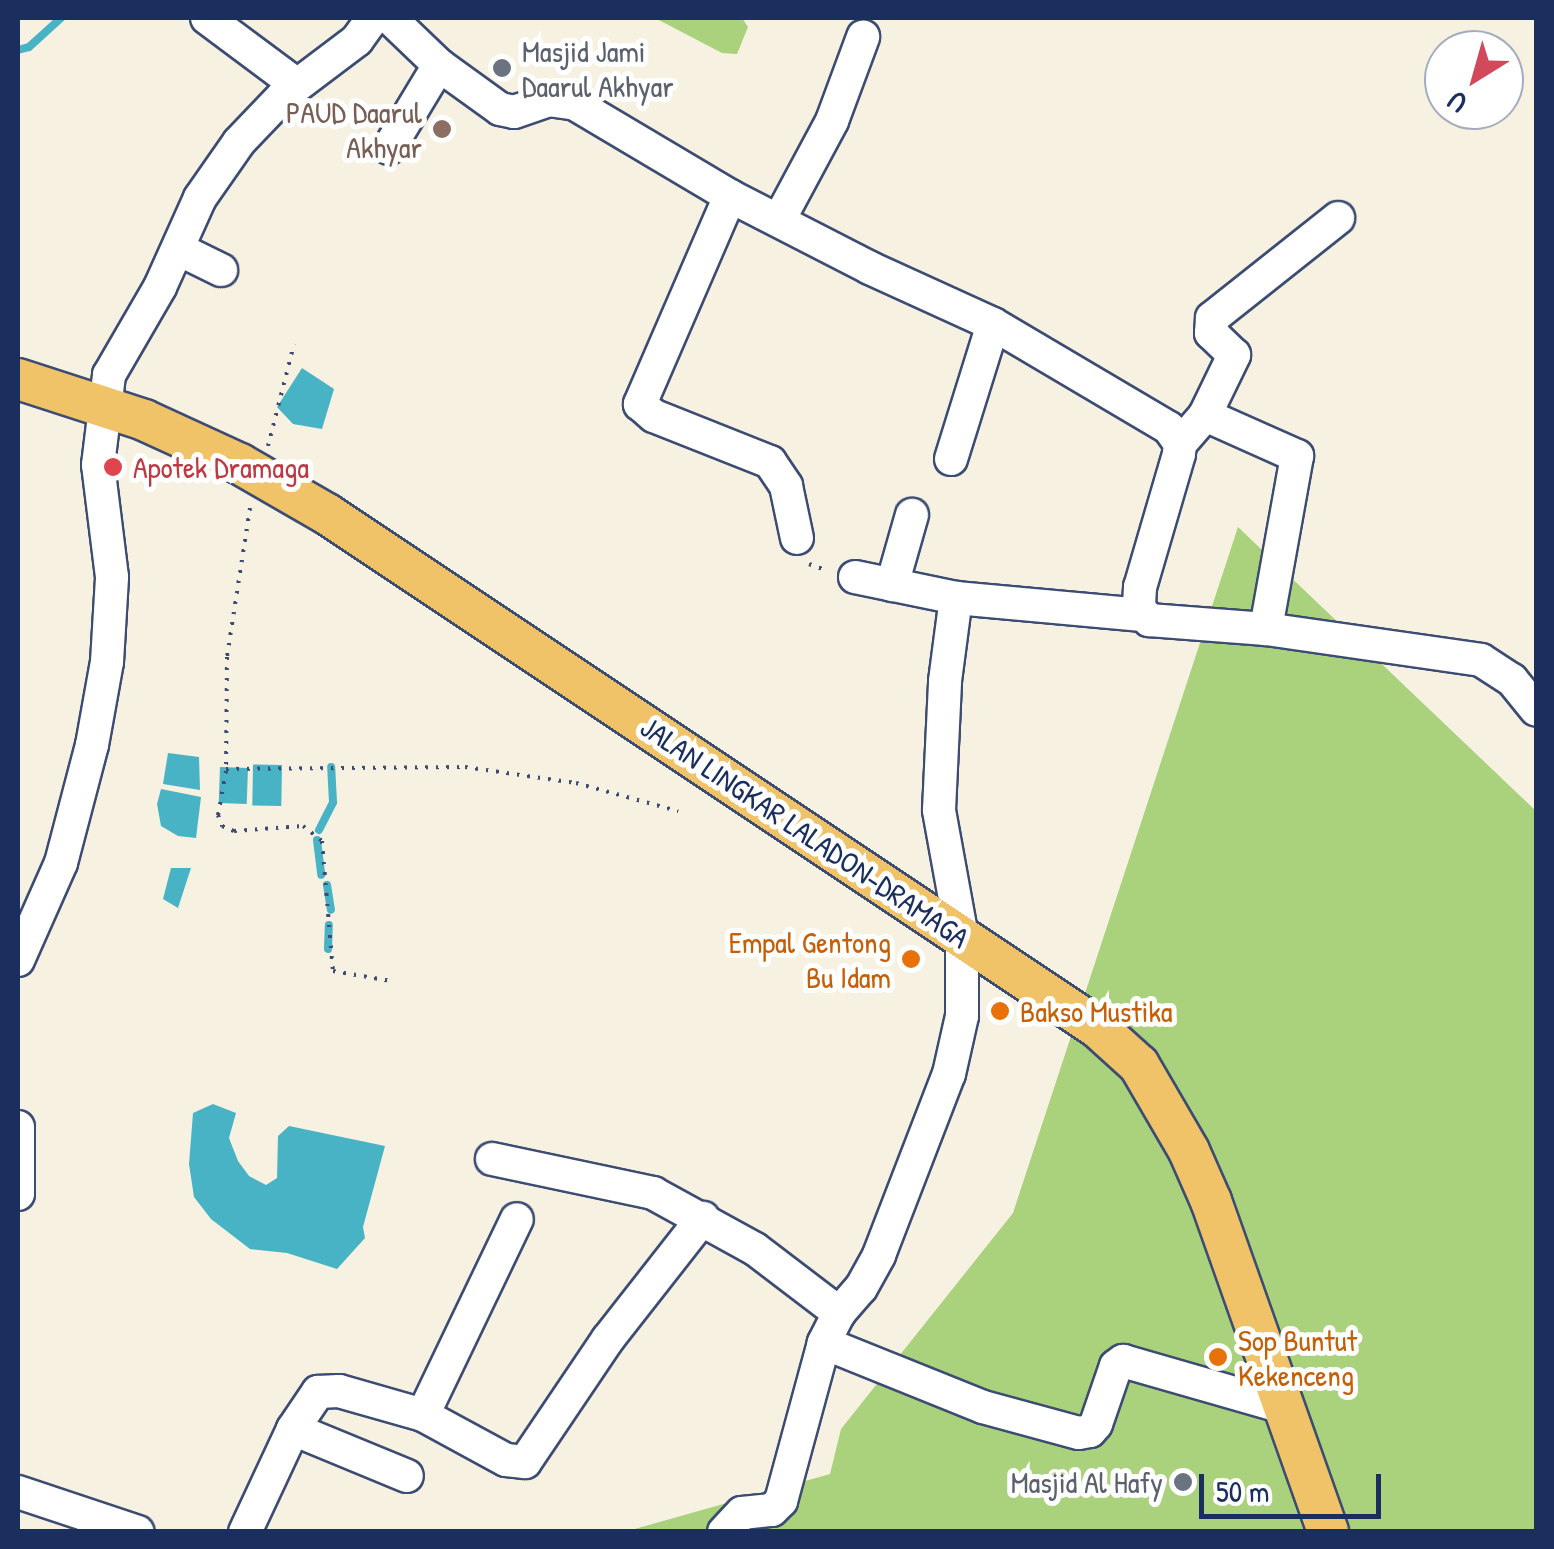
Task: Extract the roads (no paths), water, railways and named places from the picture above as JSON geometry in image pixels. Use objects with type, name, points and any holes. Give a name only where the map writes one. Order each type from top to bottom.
[{"type":"main road","name":"JALAN LINGKAR LALADON-DRAMAGA","points":[[18,379],[144,420],[260,475],[508,632],[781,820],[1098,1028],[1140,1065],[1161,1098],[1212,1201],[1328,1532]]},
{"type":"street","points":[[207,18],[297,85]]},
{"type":"street","points":[[18,960],[61,864],[92,746],[107,662],[112,577],[98,464],[103,406],[112,366],[151,305],[200,198],[239,142],[297,85],[357,40],[373,18]]},
{"type":"street","points":[[390,18],[439,65],[505,111],[548,100],[575,104],[730,196],[994,324],[1169,428],[1180,444]]},
{"type":"street","points":[[779,220],[832,122],[863,38]]},
{"type":"street","points":[[389,148],[439,65]]},
{"type":"street","points":[[730,196],[640,404],[654,416],[770,462],[786,486],[797,538]]},
{"type":"street","points":[[1142,615],[1140,587],[1180,444],[1205,415],[1234,355],[1211,333],[1212,318],[1338,218]]},
{"type":"street","points":[[178,249],[220,270]]},
{"type":"street","points":[[950,459],[994,324]]},
{"type":"street","points":[[1205,415],[1297,456],[1266,629]]},
{"type":"street","points":[[892,585],[912,515]]},
{"type":"street","points":[[855,577],[956,598],[1142,615],[1158,622],[1266,629],[1481,660],[1512,680],[1536,710]]},
{"type":"street","points":[[724,1532],[742,1513],[772,1510],[781,1501],[824,1343],[839,1313],[874,1268],[949,1074],[962,1016],[962,937],[939,810],[945,681],[956,598]]},
{"type":"street","points":[[18,1127],[18,1194]]},
{"type":"street","points":[[492,1159],[550,1174],[642,1189],[755,1249],[839,1313]]},
{"type":"street","points":[[244,1532],[293,1430],[312,1398],[328,1390],[423,1415],[506,1460],[520,1464],[530,1459],[608,1338],[702,1218]]},
{"type":"street","points":[[423,1415],[517,1219]]},
{"type":"street","points":[[824,1343],[983,1407],[1079,1433],[1090,1431],[1096,1424],[1116,1366],[1122,1361],[1283,1408]]},
{"type":"street","points":[[293,1430],[407,1476]]},
{"type":"street","points":[[18,1492],[138,1532]]},
{"type":"water","points":[[302,368],[334,389],[322,429],[293,424],[277,407]]},
{"type":"water","points":[[168,753],[199,757],[200,790],[163,784]]},
{"type":"water","points":[[253,764],[282,765],[281,806],[252,805]]},
{"type":"water","points":[[220,767],[248,768],[247,804],[219,803]]},
{"type":"water","points":[[161,789],[201,797],[196,838],[178,836],[161,826],[157,804]]},
{"type":"water","points":[[171,868],[191,868],[178,908],[163,899]]},
{"type":"water","points":[[213,1104],[236,1113],[229,1138],[238,1161],[249,1176],[266,1185],[277,1178],[278,1136],[289,1126],[385,1146],[363,1227],[365,1238],[337,1269],[287,1253],[250,1249],[211,1219],[194,1197],[189,1164],[193,1113]]},
{"type":"waterway","points":[[18,50],[29,47],[61,18]]},
{"type":"waterway","points":[[319,830],[333,802],[331,767]]},
{"type":"waterway","points":[[317,840],[321,875]]},
{"type":"waterway","points":[[327,885],[331,910]]},
{"type":"waterway","points":[[328,949],[329,925]]},
{"type":"place","name":"Masjid Jami Daarul Akhyar","points":[[502,68]]},
{"type":"place","name":"PAUD Daarul Akhyar","points":[[442,129]]},
{"type":"place","name":"Apotek Dramaga","points":[[113,467]]},
{"type":"place","name":"Empal Gentong Bu Idam","points":[[911,959]]},
{"type":"place","name":"Bakso Mustika","points":[[1000,1011]]},
{"type":"place","name":"Sop Buntut Kekenceng","points":[[1218,1357]]},
{"type":"place","name":"Masjid Al Hafy","points":[[1183,1482]]}]
